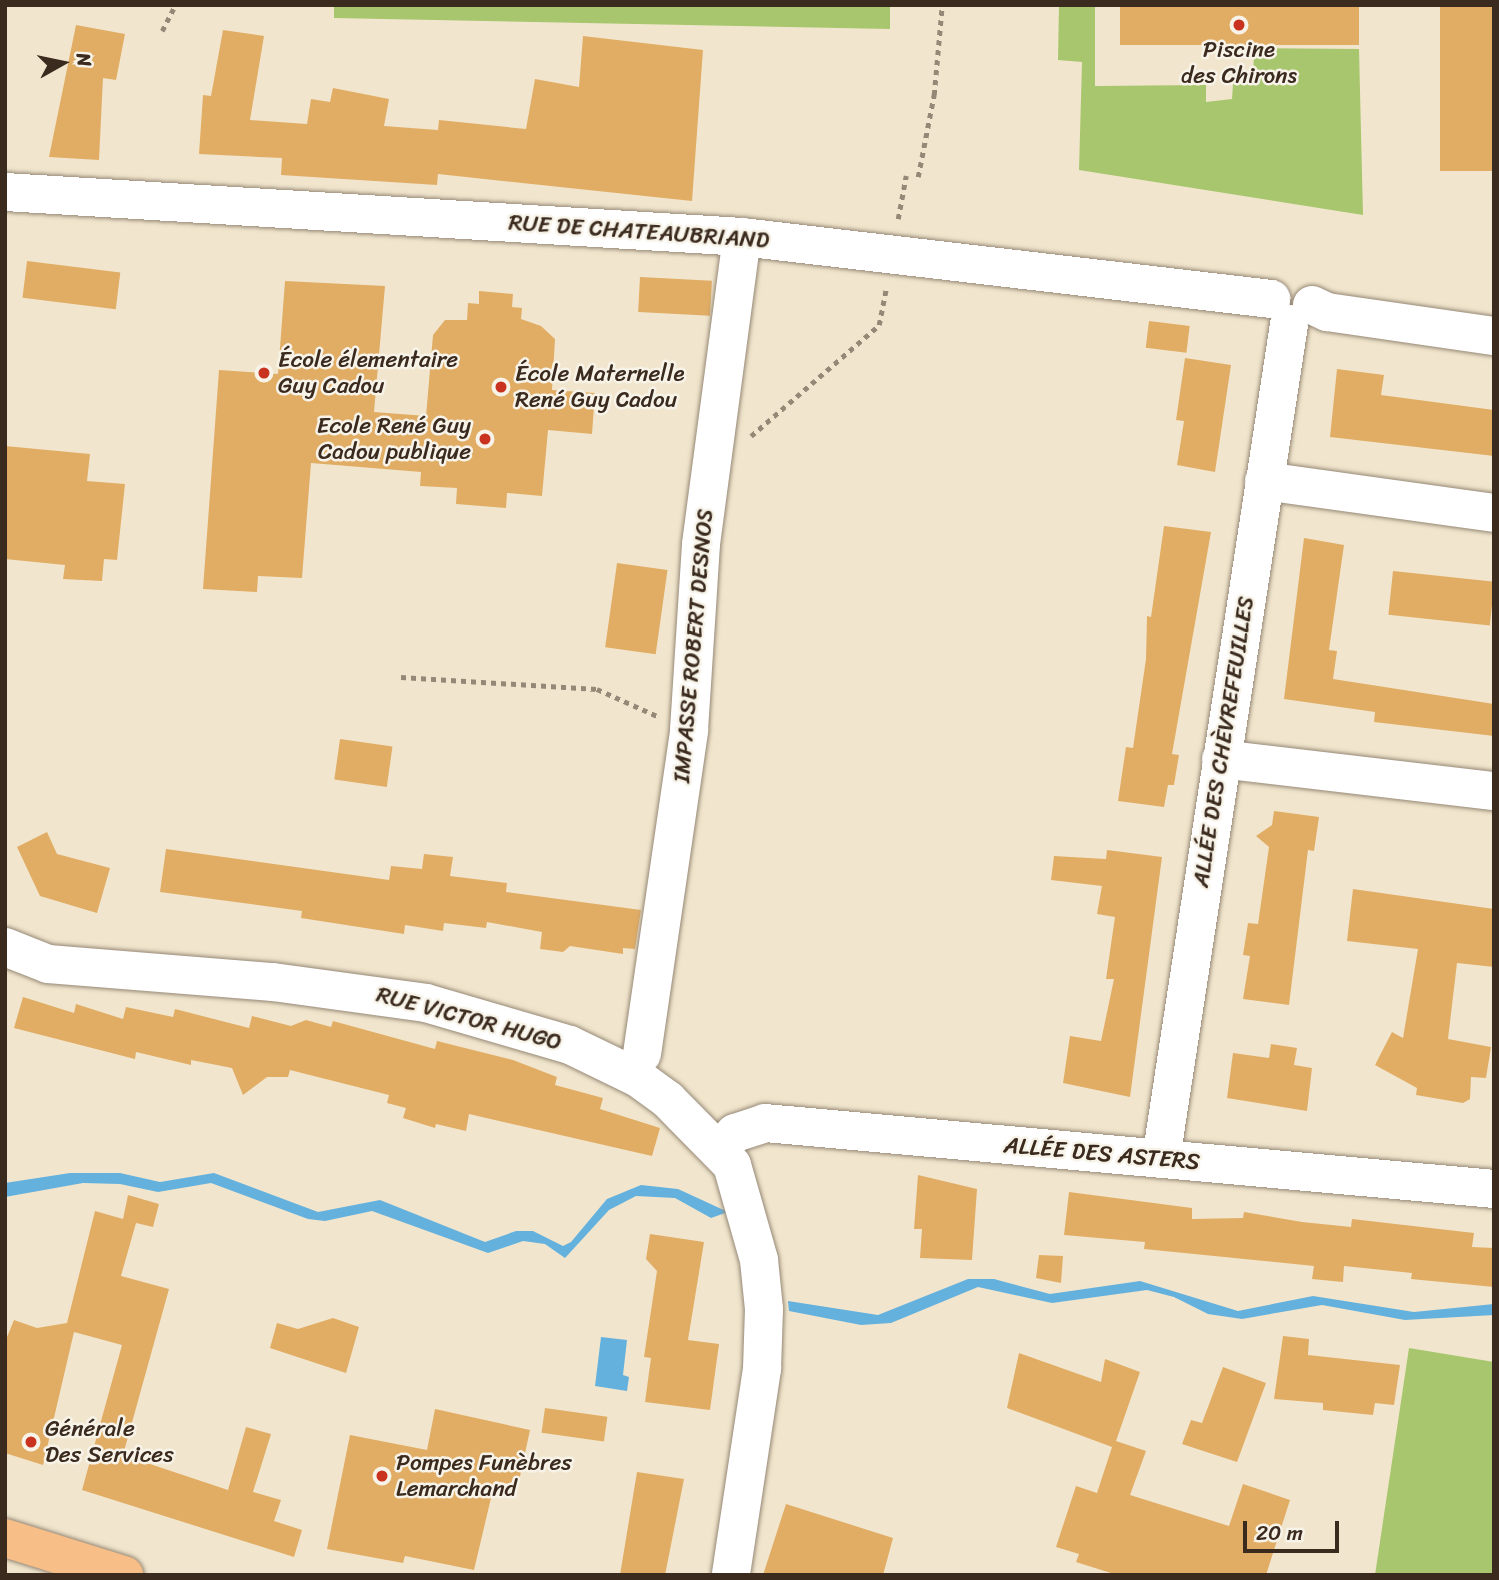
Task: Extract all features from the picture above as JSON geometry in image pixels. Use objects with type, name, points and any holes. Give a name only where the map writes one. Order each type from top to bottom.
[{"type":"main road","points":[[5,1538],[124,1575]]},
{"type":"street","name":"RUE DE CHATEAUBRIAND","points":[[5,192],[742,237],[892,254],[1494,336]]},
{"type":"street","name":"IMPASSE ROBERT DESNOS","points":[[642,1054],[689,730],[701,544],[742,237]]},
{"type":"street","name":"ALLÉE DES CHÈVREFEUILLES","points":[[1161,1159],[1290,309]]},
{"type":"street","points":[[1265,481],[1494,513]]},
{"type":"street","points":[[1221,760],[1494,791]]},
{"type":"street","name":"RUE VICTOR HUGO","points":[[5,947],[48,964],[368,992],[522,1028],[638,1078],[668,1100],[732,1165],[759,1260],[764,1309],[762,1369],[731,1575]]},
{"type":"street","name":"ALLÉE DES ASTERS","points":[[718,1150],[735,1133],[765,1123],[1494,1189]]},
{"type":"path","points":[[162,31],[175,5]]},
{"type":"path","points":[[918,177],[934,95],[942,5]]},
{"type":"path","points":[[1359,5],[1386,5]]},
{"type":"path","points":[[711,470],[879,325],[906,176]]},
{"type":"path","points":[[401,677],[597,689],[689,730]]},
{"type":"green space","points":[[334,5],[890,5],[890,29],[334,18]]},
{"type":"green space","points":[[1059,5],[1095,5],[1095,86],[1206,85],[1206,102],[1232,99],[1233,84],[1253,84],[1254,48],[1359,49],[1363,215],[1079,170],[1082,62],[1058,60]]},
{"type":"green space","points":[[1409,1348],[1494,1362],[1494,1575],[1375,1575]]},
{"type":"water","points":[[70,1173],[120,1173],[160,1182],[214,1173],[318,1212],[380,1200],[485,1242],[516,1231],[533,1231],[563,1246],[571,1242],[607,1199],[641,1185],[678,1189],[728,1212],[711,1218],[675,1198],[636,1196],[609,1210],[565,1258],[545,1244],[523,1241],[488,1253],[372,1211],[325,1221],[308,1219],[211,1183],[158,1192],[120,1184],[83,1183],[5,1197],[5,1183]]},
{"type":"water","points":[[968,1279],[994,1279],[1050,1294],[1140,1281],[1238,1311],[1313,1296],[1414,1312],[1494,1304],[1494,1315],[1405,1320],[1322,1305],[1242,1319],[1208,1314],[1174,1297],[1147,1290],[1052,1303],[978,1287],[891,1323],[861,1325],[789,1311],[788,1301],[878,1315]]},
{"type":"water","points":[[601,1337],[627,1340],[623,1375],[629,1377],[627,1391],[595,1386]]},
{"type":"building","name":"Piscine des Chirons","points":[[1120,5],[1359,5],[1359,45],[1120,45]]},
{"type":"building","points":[[1440,5],[1494,5],[1494,171],[1440,171]]},
{"type":"building","points":[[76,25],[125,34],[116,80],[103,78],[99,160],[49,157]]},
{"type":"building","points":[[223,30],[264,36],[250,120],[307,124],[311,99],[330,102],[333,88],[389,99],[384,126],[438,130],[439,120],[526,129],[535,79],[579,87],[583,36],[703,50],[692,201],[438,174],[437,185],[281,175],[282,158],[199,154],[203,95],[211,96]]},
{"type":"building","points":[[27,261],[120,272],[116,309],[22,298]]},
{"type":"building","points":[[640,277],[712,281],[710,316],[638,312]]},
{"type":"building","name":"Ecole René Guy Cadou publique","points":[[285,281],[385,286],[374,412],[426,416],[433,335],[445,320],[467,320],[468,303],[479,304],[479,291],[513,294],[512,307],[522,308],[521,319],[541,326],[555,339],[552,390],[595,393],[592,434],[548,430],[542,496],[507,493],[506,508],[456,504],[457,488],[420,486],[421,472],[311,463],[302,578],[258,576],[257,592],[203,589],[219,370],[278,374]]},
{"type":"building","points":[[1149,321],[1190,326],[1186,353],[1146,348]]},
{"type":"building","points":[[1185,358],[1231,365],[1215,472],[1177,465],[1184,421],[1176,420]]},
{"type":"building","points":[[1337,369],[1384,375],[1381,395],[1494,410],[1494,456],[1330,437]]},
{"type":"building","points":[[5,446],[90,454],[87,481],[125,484],[117,560],[104,559],[102,581],[63,579],[65,565],[5,559]]},
{"type":"building","points":[[1164,526],[1211,532],[1172,754],[1179,755],[1174,785],[1168,785],[1164,807],[1118,801],[1126,747],[1133,748],[1146,659],[1147,616],[1151,617]]},
{"type":"building","points":[[1304,538],[1344,545],[1329,650],[1337,651],[1333,679],[1494,704],[1494,736],[1374,722],[1375,712],[1284,699]]},
{"type":"building","points":[[617,563],[668,570],[656,654],[605,647]]},
{"type":"building","points":[[1393,571],[1494,582],[1490,625],[1388,615]]},
{"type":"building","points":[[340,739],[392,746],[387,787],[334,780]]},
{"type":"building","points":[[1274,811],[1319,817],[1314,851],[1308,850],[1289,1005],[1243,999],[1250,956],[1243,955],[1248,923],[1258,924],[1269,847],[1256,836],[1272,825]]},
{"type":"building","points":[[47,832],[57,854],[110,868],[97,913],[40,896],[17,847]]},
{"type":"building","points":[[166,849],[389,880],[391,866],[422,869],[424,854],[453,857],[450,876],[507,883],[506,892],[641,910],[635,949],[623,948],[623,954],[570,946],[563,952],[540,949],[542,932],[487,922],[486,928],[444,923],[443,931],[405,925],[404,934],[301,918],[302,911],[160,892]]},
{"type":"building","points":[[1107,850],[1162,857],[1130,1097],[1063,1083],[1070,1036],[1101,1041],[1114,979],[1106,979],[1115,917],[1097,914],[1102,886],[1051,880],[1054,856],[1106,859]]},
{"type":"building","points":[[1353,889],[1494,909],[1494,967],[1457,963],[1448,1039],[1491,1047],[1486,1078],[1471,1077],[1470,1099],[1463,1103],[1416,1095],[1417,1088],[1375,1065],[1392,1032],[1403,1038],[1418,949],[1347,941]]},
{"type":"building","points":[[23,997],[74,1013],[76,1004],[123,1019],[126,1007],[173,1017],[175,1009],[249,1028],[252,1016],[291,1026],[306,1020],[331,1027],[333,1021],[435,1049],[437,1041],[513,1060],[557,1077],[555,1085],[603,1098],[600,1109],[660,1128],[652,1156],[469,1114],[466,1131],[436,1124],[435,1128],[403,1118],[406,1108],[387,1103],[389,1095],[290,1070],[288,1077],[267,1077],[243,1095],[232,1068],[191,1060],[191,1065],[136,1052],[135,1059],[14,1028]]},
{"type":"building","points":[[1271,1044],[1297,1048],[1294,1065],[1312,1068],[1307,1111],[1227,1098],[1233,1053],[1269,1058]]},
{"type":"building","points":[[918,1175],[977,1189],[972,1260],[920,1258],[922,1229],[914,1229]]},
{"type":"building","points":[[1069,1192],[1192,1208],[1192,1219],[1243,1218],[1244,1212],[1351,1227],[1352,1219],[1474,1233],[1472,1247],[1494,1248],[1494,1287],[1411,1279],[1412,1273],[1344,1266],[1343,1282],[1312,1279],[1314,1266],[1144,1249],[1145,1242],[1064,1235]]},
{"type":"building","points":[[128,1195],[159,1204],[153,1227],[136,1223],[121,1276],[169,1289],[123,1455],[228,1490],[246,1427],[271,1434],[253,1492],[281,1500],[274,1521],[302,1530],[294,1557],[82,1490],[122,1345],[74,1332],[43,1465],[5,1453],[5,1342],[14,1320],[37,1328],[67,1323],[95,1211],[123,1219]]},
{"type":"building","points":[[650,1234],[704,1242],[688,1340],[719,1344],[710,1410],[645,1402],[651,1358],[644,1357],[657,1271],[646,1259]]},
{"type":"building","points":[[1039,1255],[1063,1256],[1061,1283],[1036,1278]]},
{"type":"building","points":[[333,1318],[359,1327],[346,1373],[270,1348],[277,1323],[298,1329]]},
{"type":"building","points":[[1283,1336],[1309,1339],[1308,1355],[1400,1365],[1394,1405],[1375,1403],[1373,1415],[1323,1410],[1323,1403],[1274,1399]]},
{"type":"building","points":[[1019,1353],[1101,1382],[1105,1359],[1140,1372],[1116,1441],[1146,1451],[1130,1495],[1229,1526],[1243,1484],[1290,1500],[1266,1575],[1117,1575],[1076,1562],[1079,1554],[1056,1547],[1076,1486],[1097,1493],[1112,1447],[1007,1408]]},
{"type":"building","points":[[1223,1367],[1266,1383],[1237,1462],[1182,1444],[1191,1420],[1202,1423]]},
{"type":"building","points":[[545,1408],[607,1417],[604,1442],[542,1433]]},
{"type":"building","points":[[435,1409],[530,1430],[518,1486],[495,1481],[474,1570],[405,1556],[403,1563],[327,1549],[350,1435],[427,1450]]},
{"type":"building","points":[[637,1472],[684,1479],[665,1575],[620,1575]]},
{"type":"building","points":[[786,1504],[893,1538],[883,1575],[763,1575]]},
{"type":"place","name":"Piscine des Chirons","points":[[1239,25]]},
{"type":"place","name":"École élementaire Guy Cadou","points":[[264,373]]},
{"type":"place","name":"École Maternelle René Guy Cadou","points":[[501,387]]},
{"type":"place","name":"Ecole René Guy Cadou publique","points":[[485,439]]},
{"type":"place","name":"Générale Des Services","points":[[31,1442]]},
{"type":"place","name":"Pompes Funèbres Lemarchand","points":[[382,1476]]}]
